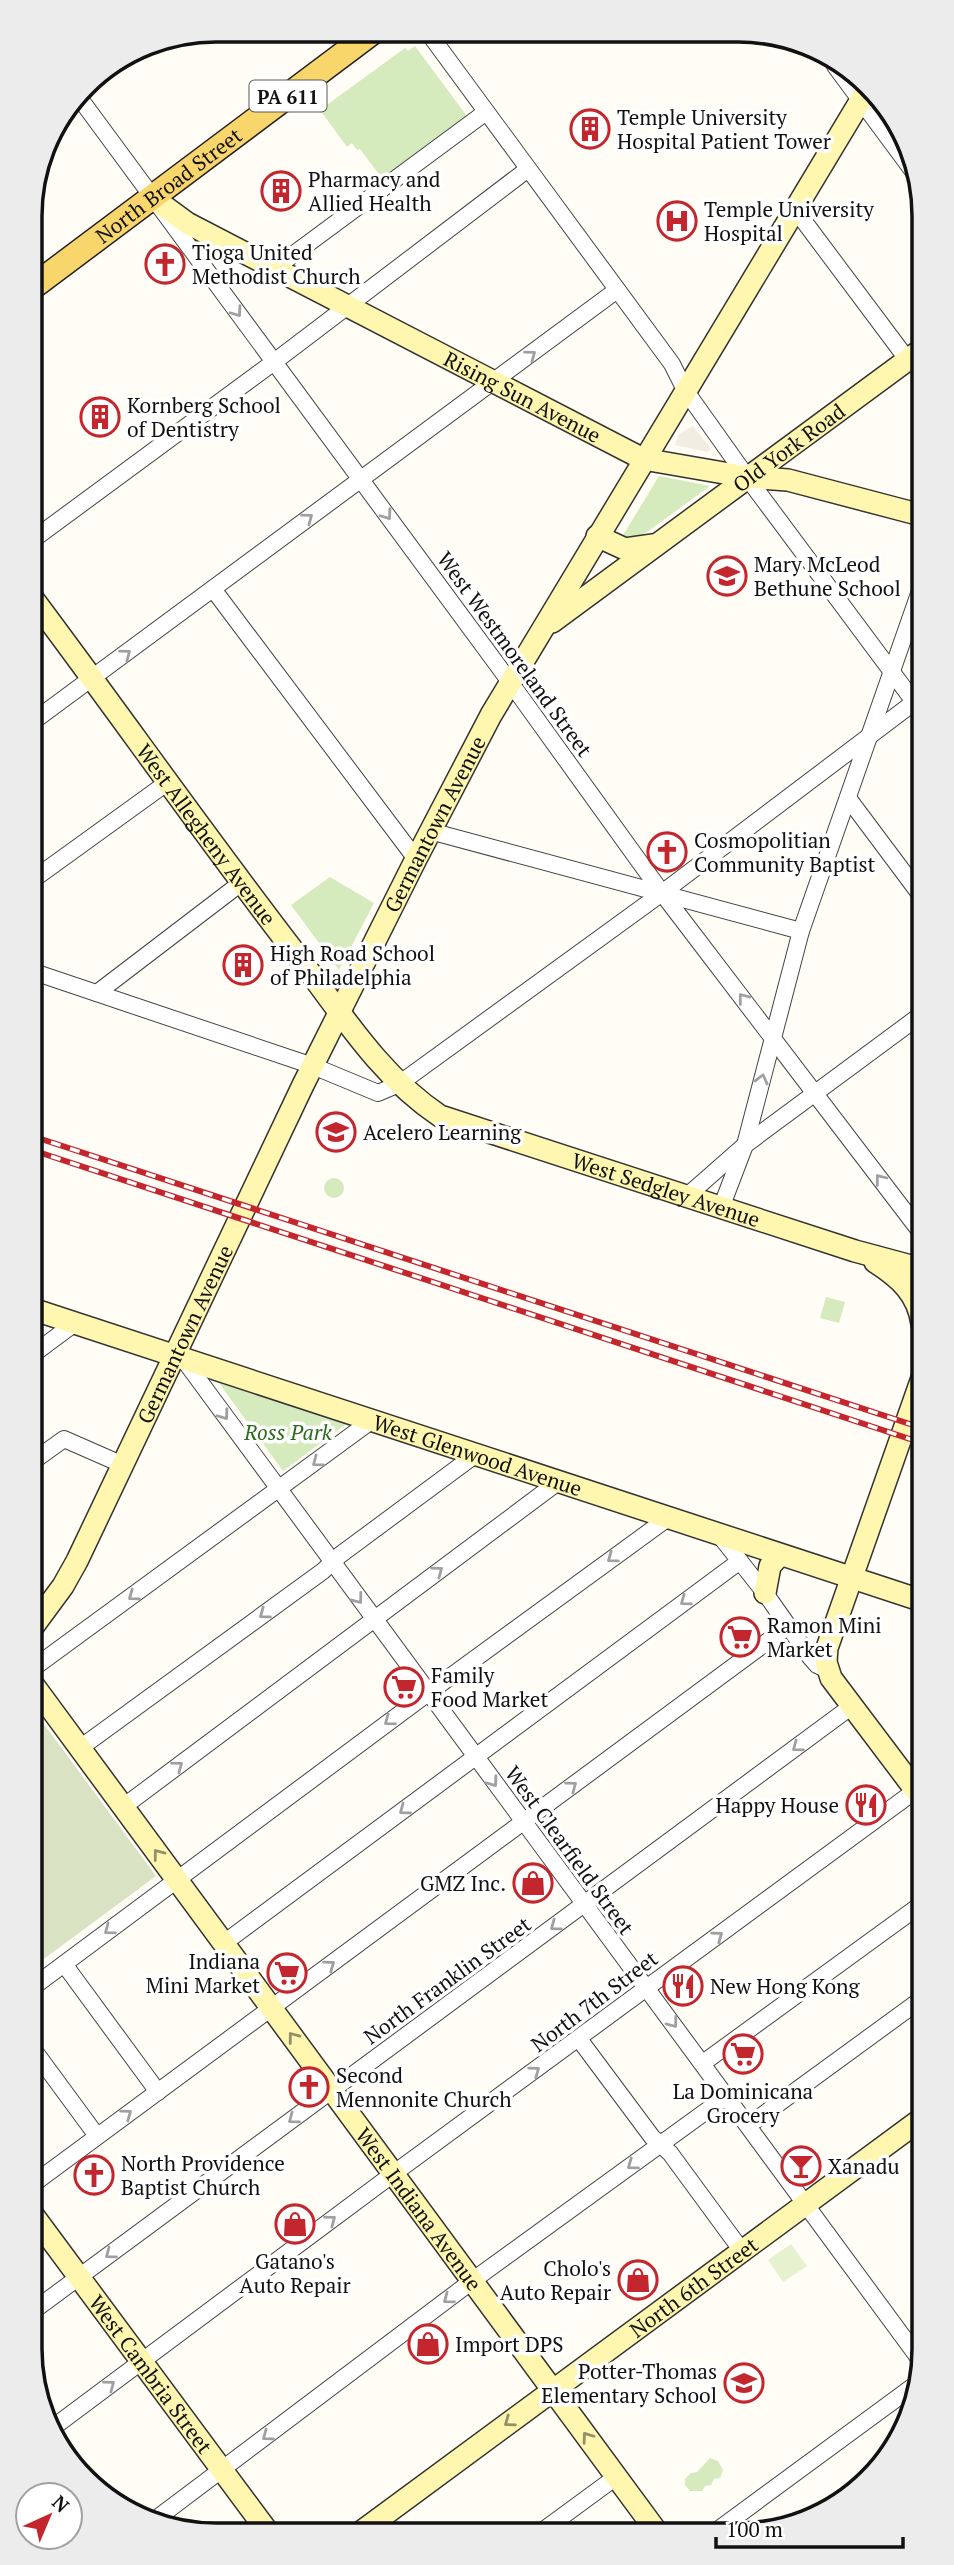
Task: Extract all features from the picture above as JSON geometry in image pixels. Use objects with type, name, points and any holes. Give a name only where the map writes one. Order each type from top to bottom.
[{"type":"main road","name":"North Broad Street","points":[[42,280],[359,42]]},
{"type":"street","points":[[435,42],[672,364],[685,390],[747,477],[891,673],[912,696]]},
{"type":"street","name":"Germantown Avenue","points":[[42,1613],[77,1561],[121,1464],[179,1357],[340,1011],[430,831],[510,682],[794,208],[865,98]]},
{"type":"street","name":"West Westmoreland Street","points":[[83,103],[510,682],[662,893],[912,1221]]},
{"type":"street","points":[[275,268],[486,113]]},
{"type":"street","points":[[42,533],[274,362],[528,169]]},
{"type":"street","name":"Rising Sun Avenue","points":[[153,198],[187,223],[643,459],[747,477],[788,480],[912,513]]},
{"type":"street","points":[[794,208],[912,353]]},
{"type":"street","points":[[42,715],[617,290]]},
{"type":"street","name":"Old York Road","points":[[537,636],[563,613],[912,356]]},
{"type":"street","points":[[597,536],[625,549],[655,545]]},
{"type":"street","points":[[213,589],[416,859]]},
{"type":"street","name":"West Allegheny Avenue","points":[[42,611],[242,883],[369,1050],[416,1100]]},
{"type":"street","points":[[721,1208],[745,1145],[801,931],[912,613]]},
{"type":"street","points":[[42,975],[313,1066],[378,1093],[399,1084],[662,893],[869,735],[912,707]]},
{"type":"street","points":[[42,873],[168,782]]},
{"type":"street","points":[[848,798],[912,884]]},
{"type":"street","points":[[430,831],[801,931]]},
{"type":"street","points":[[97,993],[242,883]]},
{"type":"street","points":[[687,1196],[745,1145],[912,1021]]},
{"type":"street","name":"West Sedgley Avenue","points":[[416,1100],[440,1116],[855,1251],[912,1266]]},
{"type":"street","points":[[855,1251],[903,1282],[912,1295]]},
{"type":"street","name":"West Glenwood Avenue","points":[[42,1312],[912,1597]]},
{"type":"street","points":[[42,1349],[75,1324]]},
{"type":"street","name":"West Clearfield Street","points":[[179,1357],[912,2349]]},
{"type":"street","points":[[912,1406],[827,1648],[828,1670],[852,1706],[912,1781]]},
{"type":"street","points":[[42,1662],[371,1421]]},
{"type":"street","points":[[42,1455],[64,1439],[121,1464]]},
{"type":"street","points":[[80,1748],[475,1455]]},
{"type":"street","points":[[123,1807],[558,1482]]},
{"type":"street","points":[[42,1980],[177,1878],[668,1518]]},
{"type":"street","points":[[720,1536],[765,1592],[787,1627],[817,1665],[828,1670]]},
{"type":"street","points":[[765,1592],[770,1566],[780,1555]]},
{"type":"street","points":[[224,1943],[740,1561]]},
{"type":"street","points":[[42,2177],[787,1627]]},
{"type":"street","name":"West Indiana Avenue","points":[[42,1697],[650,2523]]},
{"type":"street","name":"North Franklin Street","points":[[42,2304],[852,1706]]},
{"type":"street","name":"North 7th Street","points":[[59,2423],[647,1988],[912,1798]]},
{"type":"street","points":[[703,2063],[912,1911]]},
{"type":"street","points":[[64,1964],[158,2092]]},
{"type":"street","points":[[749,2125],[912,2006]]},
{"type":"street","points":[[579,2039],[660,2145],[670,2153],[741,2251]]},
{"type":"street","points":[[42,2061],[97,2136]]},
{"type":"street","points":[[162,2514],[472,2281],[727,2096]]},
{"type":"street","name":"North 6th Street","points":[[372,2523],[912,2125]]},
{"type":"street","name":"West Cambria Street","points":[[42,2226],[261,2523]]},
{"type":"street","points":[[727,2523],[907,2391]]},
{"type":"street","points":[[553,2523],[616,2477]]},
{"type":"green space","points":[[415,46],[469,119],[384,181],[360,149],[357,150],[352,143],[347,147],[320,110],[405,48],[408,51]]},
{"type":"green space","points":[[659,476],[710,486],[636,540],[626,541],[622,537]]},
{"type":"green space","points":[[330,877],[374,903],[339,970],[291,905]]},
{"type":"green space","points":[[334,1178],[341,1181],[344,1188],[341,1195],[334,1198],[327,1195],[324,1188],[327,1181]]},
{"type":"green space","points":[[826,1297],[845,1302],[839,1323],[820,1318]]},
{"type":"green space","name":"Ross Park","points":[[216,1379],[346,1424],[283,1471]]},
{"type":"green space","points":[[42,1722],[156,1876],[42,1960]]},
{"type":"green space","points":[[791,2244],[807,2266],[783,2282],[768,2260]]},
{"type":"green space","points":[[710,2458],[718,2461],[723,2470],[720,2478],[714,2479],[711,2485],[705,2486],[702,2491],[690,2491],[685,2485],[685,2479],[691,2473],[697,2472]]},
{"type":"shaded area","points":[[693,426],[711,449],[707,452],[675,445],[679,434]]},
{"type":"railway","points":[[42,1139],[912,1425]]},
{"type":"railway","points":[[42,1153],[912,1440]]},
{"type":"place","name":"Temple University Hospital Patient Tower","points":[[590,129]]},
{"type":"place","name":"Pharmacy and Allied Health","points":[[281,191]]},
{"type":"place","name":"Temple University Hospital","points":[[677,221]]},
{"type":"place","name":"Tioga United Methodist Church","points":[[165,264]]},
{"type":"place","name":"Kornberg School of Dentistry","points":[[100,417]]},
{"type":"place","name":"Mary McLeod Bethune School","points":[[727,576]]},
{"type":"place","name":"Cosmopolitian Community Baptist","points":[[667,852]]},
{"type":"place","name":"High Road School of Philadelphia","points":[[243,965]]},
{"type":"place","name":"Acelero Learning","points":[[336,1132]]},
{"type":"place","name":"Ramon Mini Market","points":[[740,1637]]},
{"type":"place","name":"Family Food Market","points":[[404,1687]]},
{"type":"place","name":"Happy House","points":[[866,1805]]},
{"type":"place","name":"GMZ Inc.","points":[[533,1883]]},
{"type":"place","name":"Indiana Mini Market","points":[[287,1973]]},
{"type":"place","name":"New Hong Kong","points":[[683,1986]]},
{"type":"place","name":"La Dominicana Grocery","points":[[743,2054]]},
{"type":"place","name":"Second Mennonite Church","points":[[309,2087]]},
{"type":"place","name":"Xanadu","points":[[801,2166]]},
{"type":"place","name":"North Providence Baptist Church","points":[[94,2175]]},
{"type":"place","name":"Gatano's Auto Repair","points":[[295,2224]]},
{"type":"place","name":"Cholo's Auto Repair","points":[[638,2280]]},
{"type":"place","name":"Import DPS","points":[[428,2344]]},
{"type":"place","name":"Potter-Thomas Elementary School","points":[[744,2383]]}]
